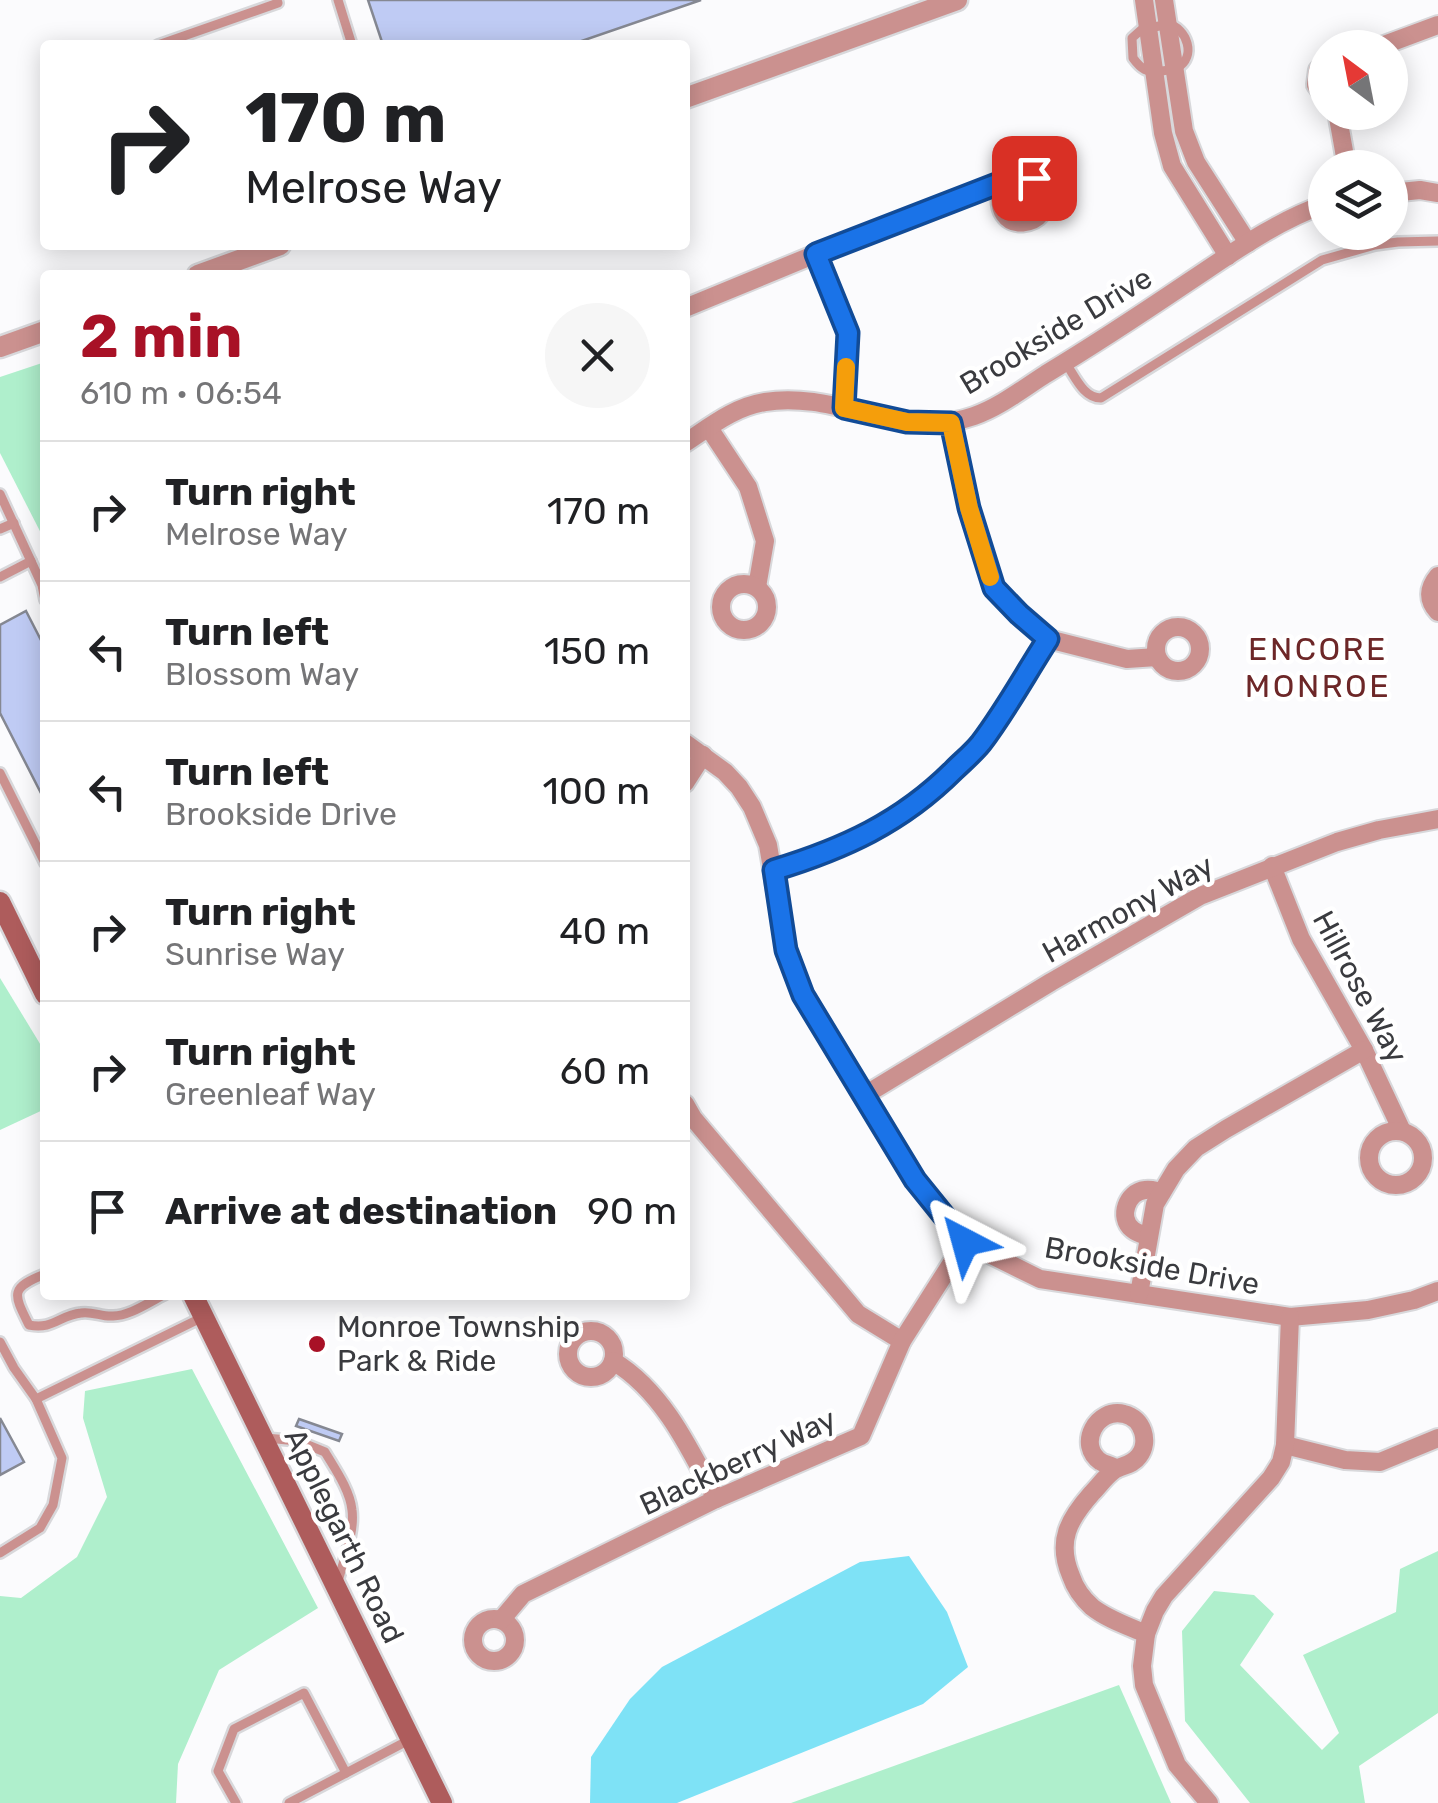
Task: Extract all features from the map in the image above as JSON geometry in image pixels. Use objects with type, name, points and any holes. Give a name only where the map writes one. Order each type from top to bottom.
[{"type":"main road","points":[[0,902],[40,986]]},
{"type":"main road","points":[[0,919],[40,988]]},
{"type":"main road","name":"Applegarth Road","points":[[195,1300],[442,1803]]},
{"type":"street","points":[[690,96],[935,4],[956,0]]},
{"type":"street","points":[[1144,0],[1163,133],[1172,166],[1228,256]]},
{"type":"street","points":[[1164,0],[1190,150],[1248,243]]},
{"type":"street","points":[[1408,36],[1438,25]]},
{"type":"street","points":[[690,306],[1003,183]]},
{"type":"street","points":[[1408,191],[1438,193]]},
{"type":"street","name":"Brookside Drive","points":[[690,440],[740,408],[764,402],[788,400],[907,422],[951,423],[978,415],[1248,243],[1308,211]]},
{"type":"street","points":[[212,270],[266,250]]},
{"type":"street","points":[[816,254],[848,333],[844,408]]},
{"type":"street","points":[[0,346],[40,332]]},
{"type":"street","points":[[951,423],[969,508],[994,588],[1048,639],[1127,659],[1156,657]]},
{"type":"street","points":[[709,428],[748,487],[765,541],[757,587]]},
{"type":"street","points":[[1438,576],[1430,587],[1430,602],[1438,612]]},
{"type":"street","points":[[774,870],[855,841],[898,817],[943,781],[980,744],[1048,639]]},
{"type":"street","name":"Brookside Drive","points":[[690,746],[725,772],[746,797],[768,845],[786,950],[803,995],[915,1180],[965,1242],[1040,1279],[1290,1317],[1368,1310],[1438,1291]]},
{"type":"street","points":[[690,775],[703,755]]},
{"type":"street","name":"Harmony Way","points":[[865,1095],[1200,896],[1336,842],[1438,819]]},
{"type":"street","name":"Hillrose Way","points":[[1272,866],[1301,939],[1364,1050],[1402,1131]]},
{"type":"street","points":[[1138,1294],[1155,1204],[1176,1169],[1196,1148],[1364,1050]]},
{"type":"street","points":[[690,1117],[858,1314],[902,1341]]},
{"type":"street","points":[[1148,1237],[1131,1229],[1126,1220],[1128,1200],[1145,1190],[1162,1192]]},
{"type":"street","name":"Blackberry Way","points":[[501,1620],[523,1594],[716,1499],[861,1436],[902,1341],[965,1242]]},
{"type":"street","points":[[1209,1803],[1177,1765],[1144,1685],[1146,1634],[1164,1596],[1271,1478],[1280,1462],[1285,1445],[1290,1317]]},
{"type":"street","points":[[613,1361],[633,1373],[682,1432],[716,1499]]},
{"type":"street","points":[[1285,1445],[1345,1460],[1380,1462],[1438,1438]]},
{"type":"street","points":[[1116,1468],[1074,1514],[1064,1545],[1068,1570],[1077,1591],[1090,1606],[1146,1634]]},
{"type":"lane","points":[[338,0],[350,40]]},
{"type":"lane","points":[[172,40],[281,1]]},
{"type":"lane","points":[[1148,27],[1168,24]]},
{"type":"lane","points":[[1154,72],[1174,69]]},
{"type":"lane","points":[[1065,362],[1087,395],[1101,398],[1322,260],[1376,246],[1438,241]]},
{"type":"lane","points":[[0,494],[40,580]]},
{"type":"lane","points":[[0,529],[14,523]]},
{"type":"lane","points":[[0,577],[31,560]]},
{"type":"lane","points":[[0,772],[40,852]]},
{"type":"lane","points":[[40,1276],[17,1289],[16,1299],[29,1324],[42,1328],[76,1313],[121,1316],[154,1300]]},
{"type":"lane","points":[[36,1399],[204,1317]]},
{"type":"lane","points":[[0,1342],[36,1399],[62,1458],[53,1505],[40,1528],[0,1553]]},
{"type":"lane","points":[[263,1438],[298,1442],[325,1452],[344,1486],[352,1511],[336,1587]]},
{"type":"lane","points":[[236,1803],[218,1771],[234,1730],[304,1693],[346,1773]]},
{"type":"lane","points":[[289,1803],[410,1740]]},
{"type":"green space","points":[[40,364],[40,531],[0,453],[0,377]]},
{"type":"green space","points":[[0,978],[40,1044],[40,1111],[0,1130]]},
{"type":"green space","points":[[192,1369],[318,1608],[219,1670],[178,1764],[176,1803],[0,1803],[0,1596],[21,1598],[77,1557],[107,1497],[83,1418],[85,1391]]},
{"type":"green space","points":[[1438,1551],[1438,1713],[1359,1766],[1365,1803],[1250,1803],[1185,1721],[1182,1631],[1214,1591],[1254,1595],[1274,1614],[1240,1665],[1322,1750],[1339,1733],[1303,1655],[1396,1612],[1400,1569]]},
{"type":"green space","points":[[1119,1685],[1171,1803],[791,1803]]},
{"type":"water","points":[[909,1556],[947,1612],[968,1667],[923,1704],[677,1803],[590,1803],[591,1757],[630,1699],[662,1667],[860,1562]]},
{"type":"building","points":[[368,0],[701,0],[585,40],[381,40]]},
{"type":"building","points":[[26,611],[40,638],[40,791],[0,713],[0,625]]},
{"type":"building","points":[[0,1418],[24,1462],[0,1475]]},
{"type":"building","points":[[299,1419],[342,1434],[339,1441],[296,1426]]},
{"type":"slow traffic","points":[[846,367],[844,408],[907,422],[951,423],[969,508],[990,577]]},
{"type":"place","name":"Monroe Township Park & Ride","points":[[317,1344]]},
{"type":"district","name":"ENCORE MONROE","points":[[1318,668]]},
{"type":"route","points":[[965,1242],[915,1180],[803,995],[786,950],[774,870],[855,841],[898,817],[943,781],[980,744],[1048,639],[994,588],[969,508],[951,423],[907,422],[844,408],[848,333],[816,254],[1015,177],[1034,178]]}]
